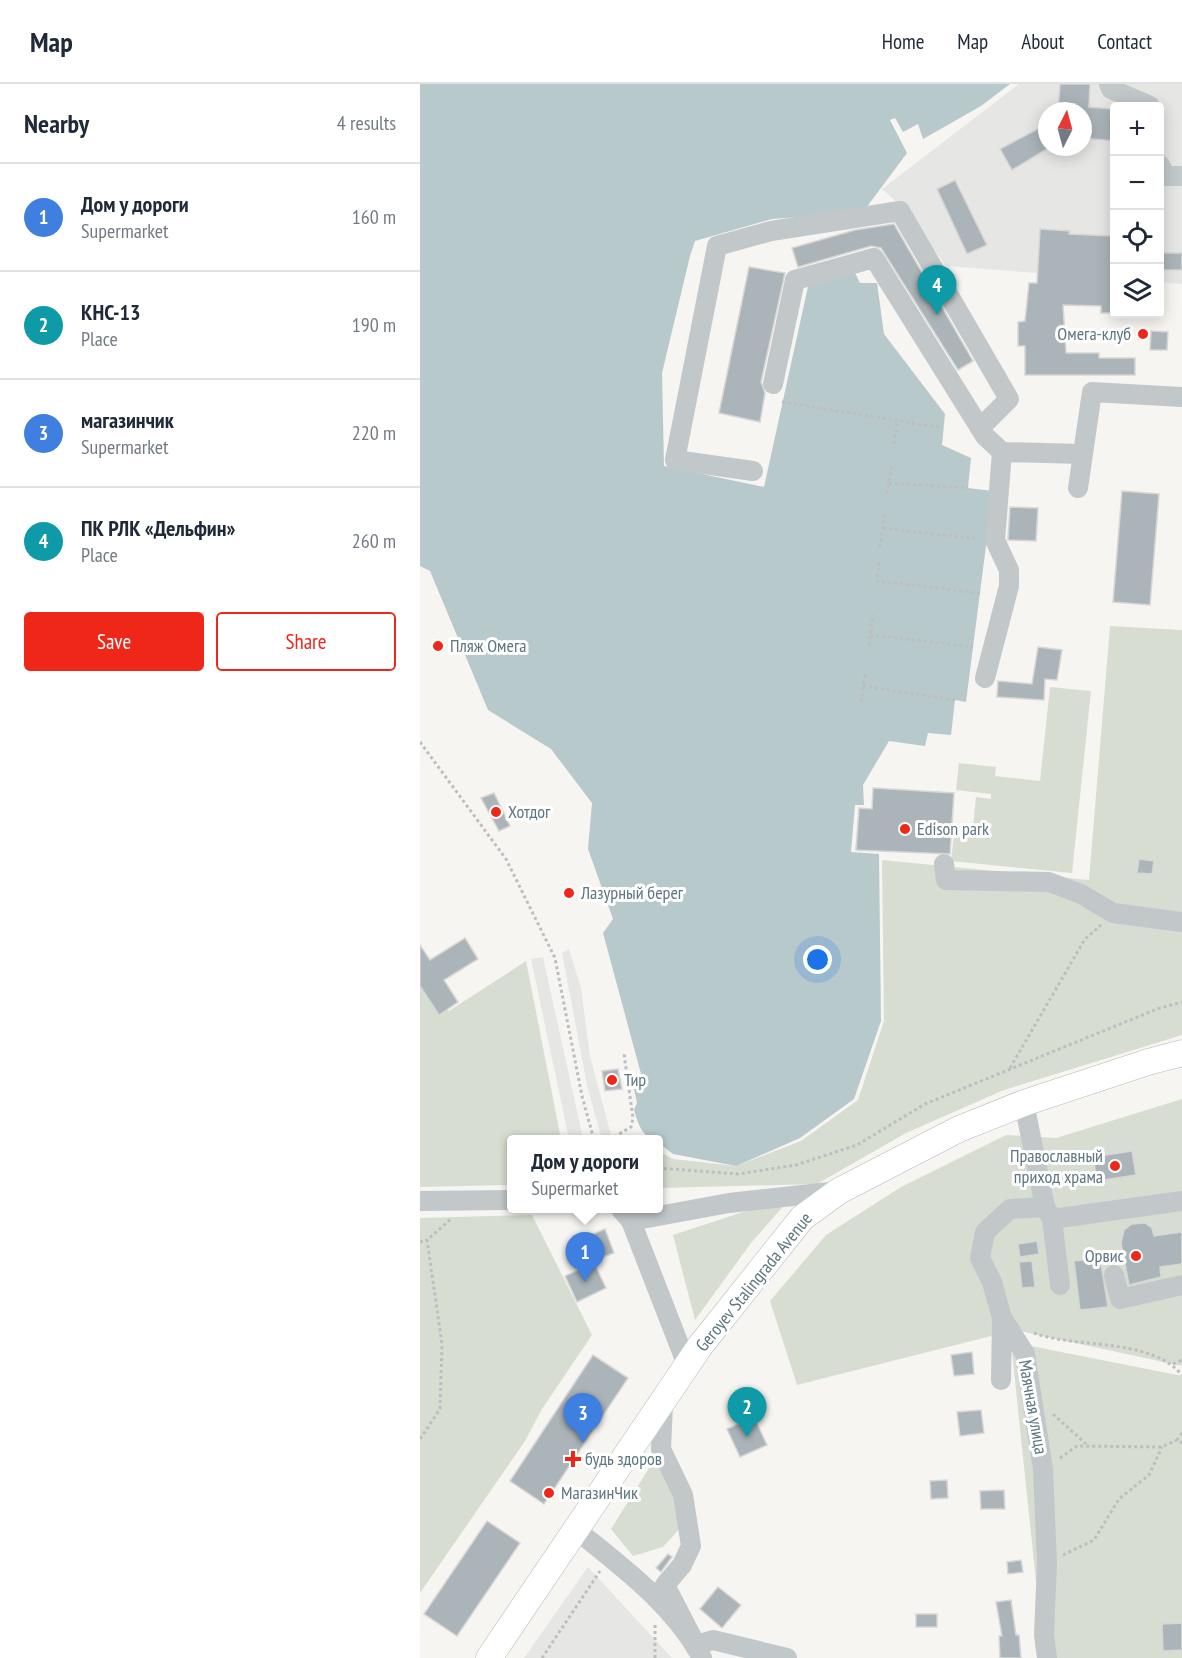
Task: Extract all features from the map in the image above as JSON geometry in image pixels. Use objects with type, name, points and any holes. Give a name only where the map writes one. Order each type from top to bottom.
[{"type":"main road","name":"Geroyev Stalingrada Avenue","points":[[489,1658],[575,1529],[663,1404],[687,1365],[802,1218],[839,1191],[959,1129],[1024,1103],[1182,1053]]},
{"type":"street","points":[[1109,84],[1111,89],[1141,102]]},
{"type":"street","points":[[1164,172],[1166,176],[1182,176]]},
{"type":"street","points":[[753,471],[675,460],[717,246],[771,231],[900,211],[1009,399],[980,428]]},
{"type":"street","points":[[773,384],[795,280],[874,258],[980,428],[1002,452],[1082,454]]},
{"type":"street","points":[[1078,488],[1092,392],[1182,397]]},
{"type":"street","points":[[985,678],[1009,586],[1009,570],[995,540],[1002,452]]},
{"type":"street","points":[[945,864],[946,880],[1049,882],[1081,894],[1113,913],[1182,922]]},
{"type":"street","points":[[1024,1103],[1048,1213],[1060,1285]]},
{"type":"street","points":[[663,1211],[839,1191]]},
{"type":"street","points":[[420,1201],[507,1200]]},
{"type":"street","name":"Маячная улица","points":[[1047,1658],[1044,1635],[1047,1563],[1043,1469],[1025,1354],[1002,1318],[993,1282],[980,1258],[985,1232],[1010,1209],[1048,1213],[1182,1201]]},
{"type":"street","points":[[643,1213],[626,1215],[687,1365]]},
{"type":"street","points":[[1114,1275],[1120,1299],[1182,1285]]},
{"type":"street","points":[[1001,1380],[1002,1318]]},
{"type":"street","points":[[661,1593],[682,1565],[691,1546],[683,1495],[661,1449],[663,1404]]},
{"type":"street","points":[[575,1529],[629,1572],[661,1593],[699,1652],[714,1640],[787,1658]]},
{"type":"path","points":[[782,402],[944,428]]},
{"type":"path","points":[[894,444],[897,421]]},
{"type":"path","points":[[887,493],[892,463]]},
{"type":"path","points":[[889,483],[968,488]]},
{"type":"path","points":[[880,547],[885,511]]},
{"type":"path","points":[[883,528],[987,540]]},
{"type":"path","points":[[879,562],[877,581],[980,593]]},
{"type":"path","points":[[869,645],[873,614]]},
{"type":"path","points":[[870,635],[973,647]]},
{"type":"path","points":[[861,702],[865,675]]},
{"type":"path","points":[[863,686],[955,699]]},
{"type":"path","points":[[420,742],[506,859],[555,958],[582,1096],[593,1135]]},
{"type":"path","points":[[1010,1070],[1085,939],[1113,913]]},
{"type":"path","points":[[663,1168],[738,1174],[796,1165],[857,1145],[925,1104],[1148,1012],[1182,1002]]},
{"type":"path","points":[[617,1135],[631,1127],[633,1118],[624,1054]]},
{"type":"path","points":[[420,1242],[428,1240],[472,1201]]},
{"type":"path","points":[[420,1439],[440,1409],[442,1344],[428,1240]]},
{"type":"path","points":[[1002,1318],[1037,1334],[1130,1349],[1173,1364],[1182,1375]]},
{"type":"path","points":[[1173,1364],[1182,1360]]},
{"type":"path","points":[[1032,1394],[1087,1445]]},
{"type":"path","points":[[1043,1469],[1077,1446],[1162,1447],[1177,1440],[1182,1433]]},
{"type":"path","points":[[1177,1440],[1182,1443]]},
{"type":"path","points":[[1047,1563],[1094,1540],[1119,1499],[1149,1475],[1162,1447]]},
{"type":"path","points":[[542,1658],[609,1557]]},
{"type":"path","points":[[655,1658],[661,1593]]},
{"type":"shaded area","points":[[420,84],[1010,84],[981,106],[923,139],[918,124],[903,132],[895,118],[890,120],[907,153],[863,212],[772,219],[695,241],[662,373],[664,466],[764,487],[809,282],[854,271],[860,283],[877,283],[884,334],[945,414],[942,445],[971,458],[968,488],[993,491],[966,702],[955,700],[951,735],[928,733],[925,746],[889,741],[863,785],[864,805],[855,805],[851,852],[879,854],[881,1021],[854,1099],[800,1138],[736,1166],[673,1154],[663,1146],[663,1135],[644,1133],[634,1110],[637,1103],[634,1089],[644,1085],[603,933],[613,919],[588,849],[592,803],[551,749],[488,710],[430,571],[420,566]]},
{"type":"shaded area","points":[[1019,84],[1182,84],[1182,284],[1164,282],[1164,102],[1110,102],[1110,279],[946,266],[903,208],[882,189]]},
{"type":"shaded area","points":[[1110,626],[1182,630],[1182,1035],[1004,1090],[906,1133],[817,1184],[663,1188],[663,1154],[673,1159],[736,1166],[801,1141],[858,1100],[884,1021],[882,860],[1089,880]]},
{"type":"shaded area","points":[[1050,687],[1091,691],[1072,873],[951,861],[954,835],[972,836],[976,797],[991,799],[991,794],[956,790],[959,763],[996,767],[995,776],[1040,781]]},
{"type":"shaded area","points":[[569,949],[581,988],[590,1056],[611,1135],[601,1135],[588,1090],[562,953]]},
{"type":"shaded area","points":[[543,957],[582,1135],[568,1135],[531,959]]},
{"type":"shaded area","points":[[526,961],[560,1135],[507,1135],[507,1185],[420,1187],[420,976],[449,1011]]},
{"type":"shaded area","points":[[1182,1099],[1182,1366],[1015,1330],[797,1385],[770,1301],[826,1235],[901,1187],[1006,1135],[1056,1138]]},
{"type":"shaded area","points":[[786,1203],[751,1243],[695,1320],[673,1235],[743,1212]]},
{"type":"shaded area","points":[[532,1215],[592,1335],[542,1409],[525,1441],[420,1593],[420,1218]]},
{"type":"shaded area","points":[[1011,1342],[1182,1376],[1182,1658],[1044,1658]]},
{"type":"shaded area","points":[[656,1457],[677,1497],[681,1527],[663,1547],[633,1556],[611,1529]]},
{"type":"shaded area","points":[[588,1567],[672,1658],[524,1658]]},
{"type":"building","points":[[1060,84],[1090,84],[1089,102],[1059,102]]},
{"type":"building","points":[[1092,107],[1110,109],[1110,141],[1092,139]]},
{"type":"building","points":[[1038,129],[1038,154],[1012,170],[1000,149]]},
{"type":"building","points":[[955,180],[987,245],[967,254],[937,189]]},
{"type":"building","points":[[894,224],[973,361],[958,370],[881,248],[871,246],[798,267],[792,248],[855,230]]},
{"type":"building","points":[[1040,229],[1070,231],[1069,234],[1110,236],[1110,313],[1101,313],[1101,306],[1063,305],[1066,353],[1099,353],[1099,358],[1135,358],[1135,375],[1025,375],[1025,346],[1018,346],[1018,322],[1025,321],[1029,283],[1037,283]]},
{"type":"building","points":[[1164,253],[1182,253],[1182,270],[1164,270]]},
{"type":"building","points":[[749,267],[785,273],[761,382],[765,393],[760,422],[719,413]]},
{"type":"building","points":[[1151,331],[1168,332],[1167,350],[1150,350]]},
{"type":"building","points":[[1122,491],[1159,494],[1150,605],[1113,602]]},
{"type":"building","points":[[1010,507],[1038,508],[1036,541],[1008,540]]},
{"type":"building","points":[[1038,647],[1062,650],[1057,680],[1045,679],[1044,700],[997,697],[998,681],[1032,684]]},
{"type":"building","name":"Edison park","points":[[873,788],[954,793],[950,854],[856,850],[859,808],[872,809]]},
{"type":"building","name":"Хотдог","points":[[494,793],[510,826],[499,831],[481,798]]},
{"type":"building","points":[[1139,859],[1154,861],[1152,874],[1137,873]]},
{"type":"building","points":[[465,938],[478,959],[444,980],[458,1002],[439,1015],[420,986],[420,945],[430,960]]},
{"type":"building","name":"Тир","points":[[618,1069],[622,1089],[605,1091],[602,1071]]},
{"type":"building","name":"Православный приход храма","points":[[1132,1151],[1136,1175],[1097,1181],[1093,1157]]},
{"type":"building","points":[[1145,1223],[1152,1228],[1154,1236],[1182,1232],[1182,1264],[1160,1267],[1161,1277],[1129,1285],[1121,1243],[1124,1230],[1132,1224]]},
{"type":"building","points":[[605,1229],[614,1253],[600,1258],[591,1235]]},
{"type":"building","points":[[1037,1241],[1039,1254],[1020,1257],[1018,1244]]},
{"type":"building","points":[[1100,1258],[1108,1307],[1080,1310],[1074,1261]]},
{"type":"building","points":[[1032,1261],[1035,1287],[1022,1288],[1019,1262]]},
{"type":"building","points":[[594,1263],[606,1288],[577,1302],[565,1276]]},
{"type":"building","points":[[972,1352],[974,1374],[954,1376],[951,1355]]},
{"type":"building","points":[[593,1355],[628,1378],[544,1504],[510,1481]]},
{"type":"building","points":[[981,1410],[984,1433],[960,1436],[957,1412]]},
{"type":"building","points":[[754,1417],[767,1445],[740,1457],[727,1429]]},
{"type":"building","points":[[947,1480],[948,1498],[931,1499],[930,1481]]},
{"type":"building","points":[[1004,1490],[1005,1509],[981,1509],[980,1491]]},
{"type":"building","points":[[487,1521],[520,1543],[457,1636],[424,1614]]},
{"type":"building","points":[[668,1554],[672,1557],[661,1572],[656,1568]]},
{"type":"building","points":[[1021,1560],[1023,1572],[1008,1574],[1007,1562]]},
{"type":"building","points":[[718,1587],[741,1605],[722,1628],[700,1609]]},
{"type":"building","points":[[1011,1600],[1016,1635],[1019,1635],[1021,1658],[1000,1658],[999,1636],[1002,1636],[996,1602]]},
{"type":"building","points":[[916,1614],[937,1614],[937,1627],[916,1627]]},
{"type":"building","points":[[1182,1623],[1182,1650],[1163,1651],[1162,1624]]},
{"type":"place","name":"ПК РЛК «Дельфин»","points":[[937,315]]},
{"type":"place","name":"Омега-клуб","points":[[1143,334]]},
{"type":"place","name":"Пляж Омега","points":[[438,646]]},
{"type":"place","name":"Хотдог","points":[[496,812]]},
{"type":"place","name":"Edison park","points":[[905,829]]},
{"type":"place","name":"Лазурный берег","points":[[569,893]]},
{"type":"place","name":"Тир","points":[[612,1080]]},
{"type":"place","name":"Православный приход храма","points":[[1115,1166]]},
{"type":"place","name":"Орвис","points":[[1136,1256]]},
{"type":"place","name":"Дом у дороги","points":[[585,1282]]},
{"type":"place","name":"КНС-13","points":[[747,1437]]},
{"type":"place","name":"магазинчик","points":[[583,1443]]},
{"type":"place","name":"будь здоров","points":[[573,1459]]},
{"type":"place","name":"МагазинЧик","points":[[549,1493]]}]
